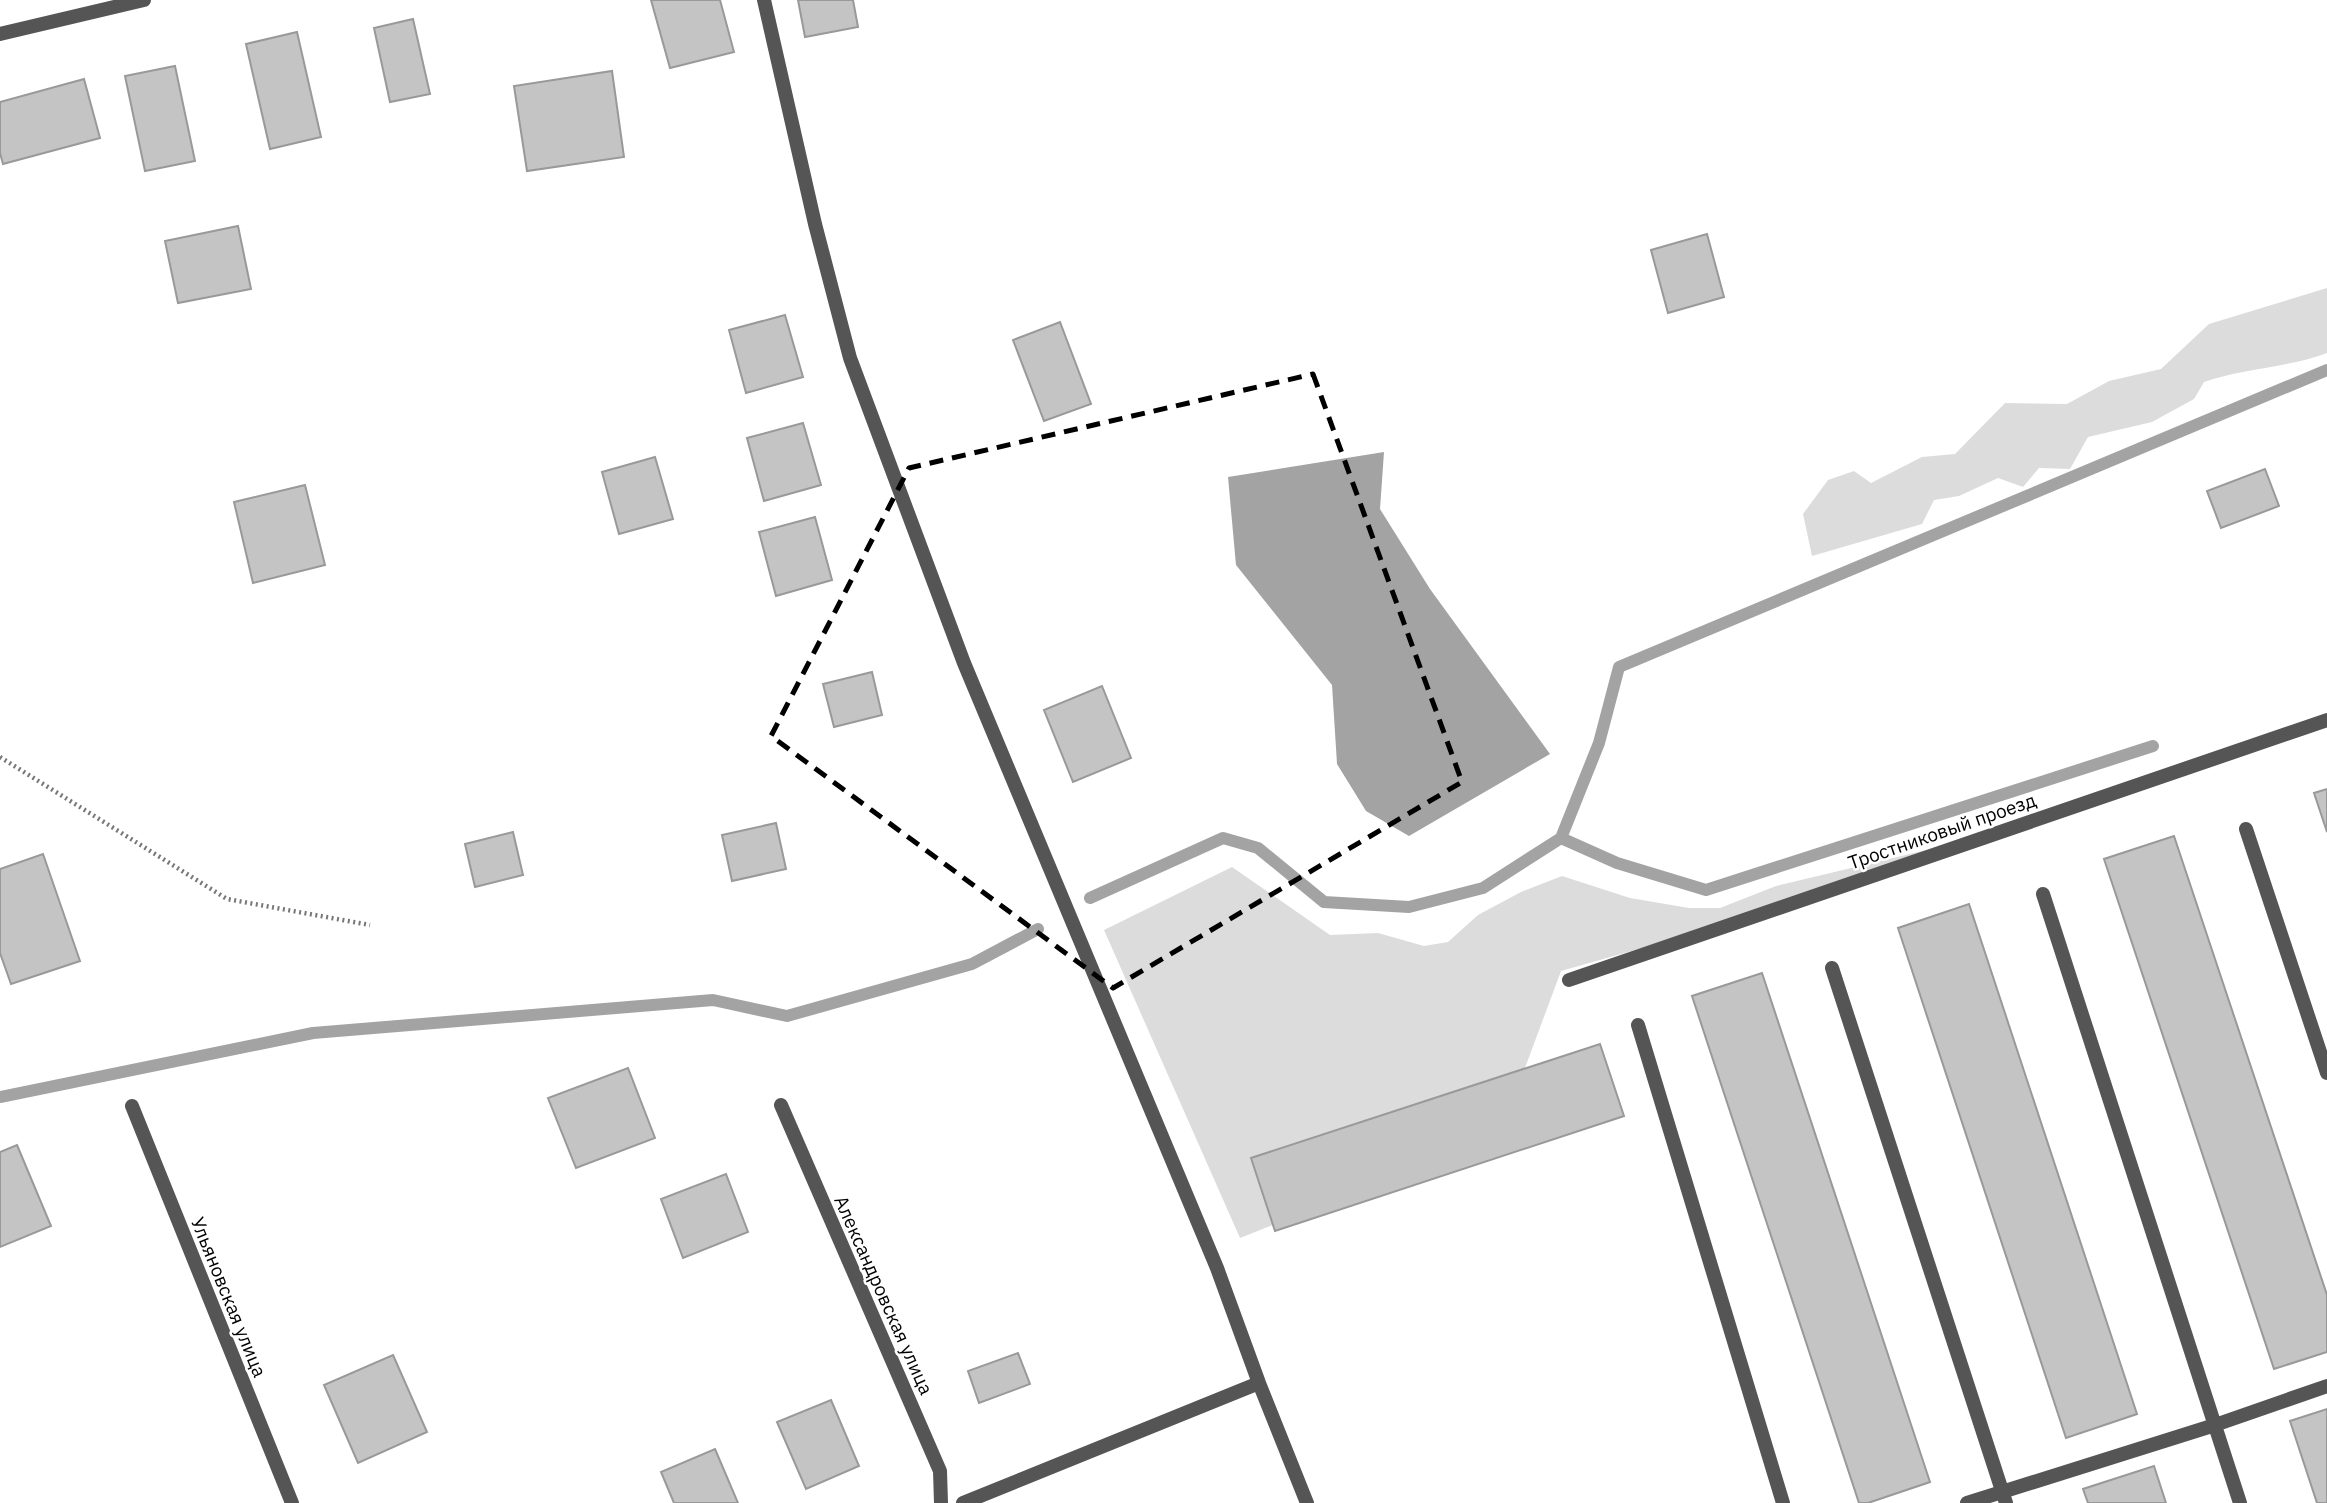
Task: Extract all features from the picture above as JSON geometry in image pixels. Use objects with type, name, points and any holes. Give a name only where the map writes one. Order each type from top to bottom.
[{"type":"street","points":[[0,34],[144,0]]},
{"type":"street","points":[[764,0],[815,223],[850,358],[964,663],[1217,1268],[1307,1503]]},
{"type":"street","name":"Тростниковый проезд","points":[[1569,980],[2327,720]]},
{"type":"street","points":[[2246,829],[2327,1073]]},
{"type":"street","points":[[2043,894],[2240,1503]]},
{"type":"street","points":[[1832,968],[2004,1497]]},
{"type":"street","points":[[1638,1025],[1783,1503]]},
{"type":"street","name":"Александровская улица","points":[[781,1105],[940,1471],[941,1503]]},
{"type":"street","name":"Ульяновская улица","points":[[132,1106],[292,1503]]},
{"type":"street","points":[[963,1503],[1259,1383]]},
{"type":"street","points":[[1967,1503],[2004,1497],[2327,1386]]},
{"type":"path","points":[[0,757],[227,899],[370,925]]},
{"type":"highlighted area","points":[[1313,374],[1462,782],[1113,988],[771,736],[909,468]]},
{"type":"shaded area","points":[[2327,288],[2327,353],[2204,382],[2194,399],[2152,422],[2088,437],[2070,469],[2039,468],[2023,487],[1998,478],[1959,496],[1934,500],[1922,524],[1812,556],[1803,514],[1828,480],[1854,471],[1871,483],[1922,457],[1955,454],[2005,403],[2067,404],[2109,381],[2161,369],[2209,324]]},
{"type":"shaded area","points":[[1384,452],[1380,509],[1430,589],[1550,754],[1409,836],[1366,811],[1337,764],[1332,685],[1236,565],[1228,477]]},
{"type":"shaded area","points":[[1960,842],[1987,844],[1561,971],[1500,1135],[1240,1238],[1104,930],[1232,867],[1330,935],[1378,933],[1424,946],[1448,942],[1478,915],[1521,892],[1562,876],[1630,898],[1689,908],[1720,908],[1776,886]]},
{"type":"building","points":[[651,0],[720,0],[734,52],[670,68]]},
{"type":"building","points":[[798,0],[853,0],[858,27],[805,37]]},
{"type":"building","points":[[413,19],[430,94],[390,102],[374,28]]},
{"type":"building","points":[[297,32],[321,137],[270,149],[246,44]]},
{"type":"building","points":[[175,66],[195,161],[145,171],[125,76]]},
{"type":"building","points":[[612,71],[624,157],[527,171],[514,86]]},
{"type":"building","points":[[84,79],[100,138],[3,164],[0,153],[0,102]]},
{"type":"building","points":[[238,226],[251,289],[178,303],[165,241]]},
{"type":"building","points":[[1707,234],[1724,297],[1668,313],[1651,250]]},
{"type":"building","points":[[785,315],[803,377],[746,393],[729,330]]},
{"type":"building","points":[[1060,322],[1091,404],[1044,421],[1013,340]]},
{"type":"building","points":[[803,423],[821,485],[764,501],[747,438]]},
{"type":"building","points":[[655,457],[673,519],[619,534],[602,472]]},
{"type":"building","points":[[2265,469],[2279,506],[2221,528],[2207,491]]},
{"type":"building","points":[[305,485],[325,565],[253,583],[234,502]]},
{"type":"building","points":[[815,517],[832,580],[776,596],[759,532]]},
{"type":"building","points":[[872,672],[882,715],[834,727],[823,684]]},
{"type":"building","points":[[1102,686],[1131,758],[1073,782],[1044,710]]},
{"type":"building","points":[[2327,789],[2327,832],[2314,793]]},
{"type":"building","points":[[776,823],[786,869],[732,881],[722,835]]},
{"type":"building","points":[[513,832],[523,875],[475,887],[465,844]]},
{"type":"building","points":[[2174,836],[2327,1295],[2327,1352],[2274,1369],[2104,859]]},
{"type":"building","points":[[43,854],[80,961],[11,984],[0,953],[0,869]]},
{"type":"building","points":[[1969,904],[2137,1414],[2066,1438],[1898,928]]},
{"type":"building","points":[[1762,973],[1930,1482],[1868,1503],[1859,1503],[1692,996]]},
{"type":"building","points":[[1600,1044],[1624,1116],[1275,1231],[1251,1158]]},
{"type":"building","points":[[628,1068],[655,1138],[576,1168],[548,1098]]},
{"type":"building","points":[[17,1145],[51,1226],[0,1247],[0,1152]]},
{"type":"building","points":[[726,1174],[748,1232],[683,1258],[661,1199]]},
{"type":"building","points":[[1018,1353],[1030,1384],[979,1403],[968,1371]]},
{"type":"building","points":[[393,1355],[427,1432],[358,1463],[324,1385]]},
{"type":"building","points":[[831,1400],[859,1466],[806,1489],[777,1422]]},
{"type":"building","points":[[2327,1409],[2327,1503],[2317,1503],[2290,1421]]},
{"type":"building","points":[[715,1449],[738,1503],[674,1503],[661,1472]]},
{"type":"building","points":[[2154,1466],[2166,1503],[2088,1503],[2083,1489]]},
{"type":"waterway","points":[[1090,898],[1223,838],[1258,848],[1324,902],[1409,907],[1483,888],[1561,838],[1599,743],[1619,667],[2327,370]]},
{"type":"waterway","points":[[1561,838],[1617,863],[1706,890],[2153,746]]},
{"type":"waterway","points":[[0,1097],[313,1033],[713,1000],[787,1016],[972,964],[1038,929]]}]
